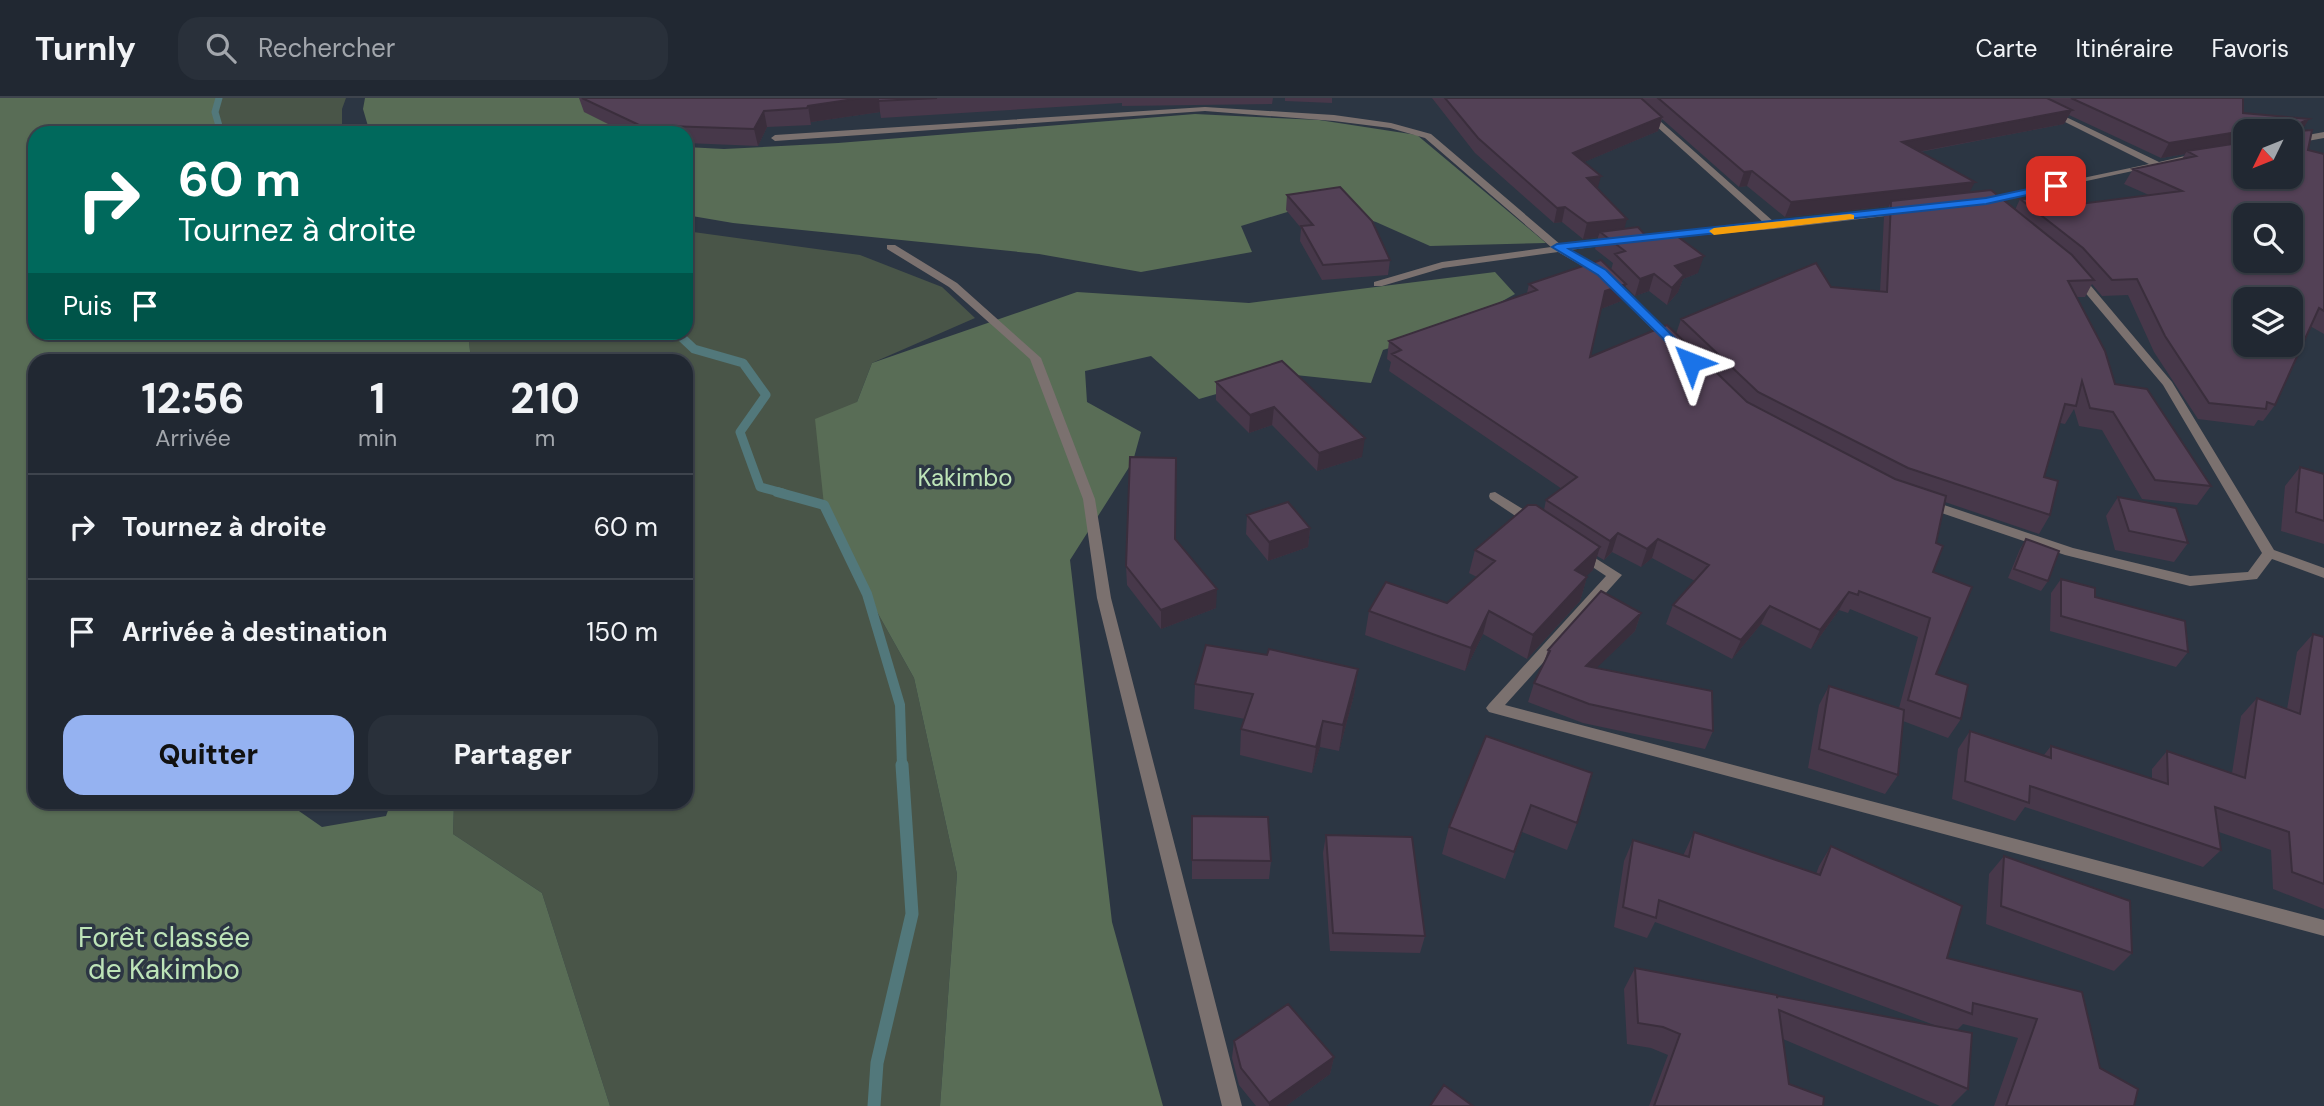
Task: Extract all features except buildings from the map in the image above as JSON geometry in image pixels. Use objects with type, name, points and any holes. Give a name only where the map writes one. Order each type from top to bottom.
[{"type":"street","points":[[1629,98],[1773,226]]},
{"type":"street","points":[[2021,98],[2157,163]]},
{"type":"street","points":[[775,138],[1205,109],[1357,121],[1428,136],[1557,247],[1602,273],[1678,349]]},
{"type":"street","points":[[2303,139],[2324,135]]},
{"type":"street","points":[[1973,203],[2195,157]]},
{"type":"street","points":[[1986,201],[1997,210]]},
{"type":"street","points":[[1652,238],[1920,209]]},
{"type":"street","points":[[1378,284],[1442,265],[1557,247],[1625,240]]},
{"type":"street","points":[[891,247],[953,285],[1035,358],[1089,499],[1104,598],[1232,1106]]},
{"type":"street","points":[[2070,268],[2168,384],[2269,553],[2324,573]]},
{"type":"street","points":[[1495,496],[1549,532]]},
{"type":"street","points":[[1917,500],[2070,552],[2190,581],[2252,576],[2269,553]]},
{"type":"street","points":[[1571,547],[1615,575],[1494,709],[2324,928]]},
{"type":"green space","name":"Forêt classée de Kakimbo","points":[[0,98],[219,98],[215,112],[219,126],[28,126],[28,340],[469,340],[470,354],[28,354],[28,809],[296,809],[322,827],[386,816],[388,809],[454,809],[453,834],[542,893],[610,1106],[0,1106]]},
{"type":"green space","points":[[219,98],[346,98],[342,109],[342,126],[219,126],[215,112]]},
{"type":"green space","points":[[365,98],[682,98],[612,126],[368,126],[363,109]]},
{"type":"green space","points":[[1195,114],[1319,120],[1417,135],[1546,243],[1430,246],[1376,222],[1317,203],[1241,226],[1252,252],[1141,272],[1039,254],[733,223],[693,216],[693,147],[724,149],[838,143]]},
{"type":"green space","points":[[693,232],[860,255],[942,287],[975,318],[872,363],[857,402],[867,594],[914,678],[957,874],[940,1106],[610,1106],[542,893],[453,834],[454,809],[693,809],[693,354],[470,354],[469,340],[693,340]]},
{"type":"green space","name":"Kakimbo","points":[[1495,272],[1515,294],[1456,327],[1383,350],[1371,383],[1286,374],[1199,399],[1151,356],[1085,371],[1087,402],[1141,432],[1133,461],[1070,560],[1112,922],[1163,1106],[940,1106],[957,874],[914,678],[867,594],[824,505],[815,419],[857,402],[872,363],[1077,292],[1249,303]]},
{"type":"waterway","points":[[219,98],[215,112],[219,126]]},
{"type":"waterway","points":[[684,340],[694,349],[743,363],[766,395],[740,432],[760,487],[783,493]]},
{"type":"waterway","points":[[777,492],[824,505],[867,594],[900,705],[902,766]]},
{"type":"waterway","points":[[874,1106],[877,1063],[912,914],[902,765]]},
{"type":"slow traffic","points":[[1714,231],[1850,217]]},
{"type":"route","points":[[1691,362],[1602,273],[1557,247],[1773,226],[1986,201],[2056,186]]}]
